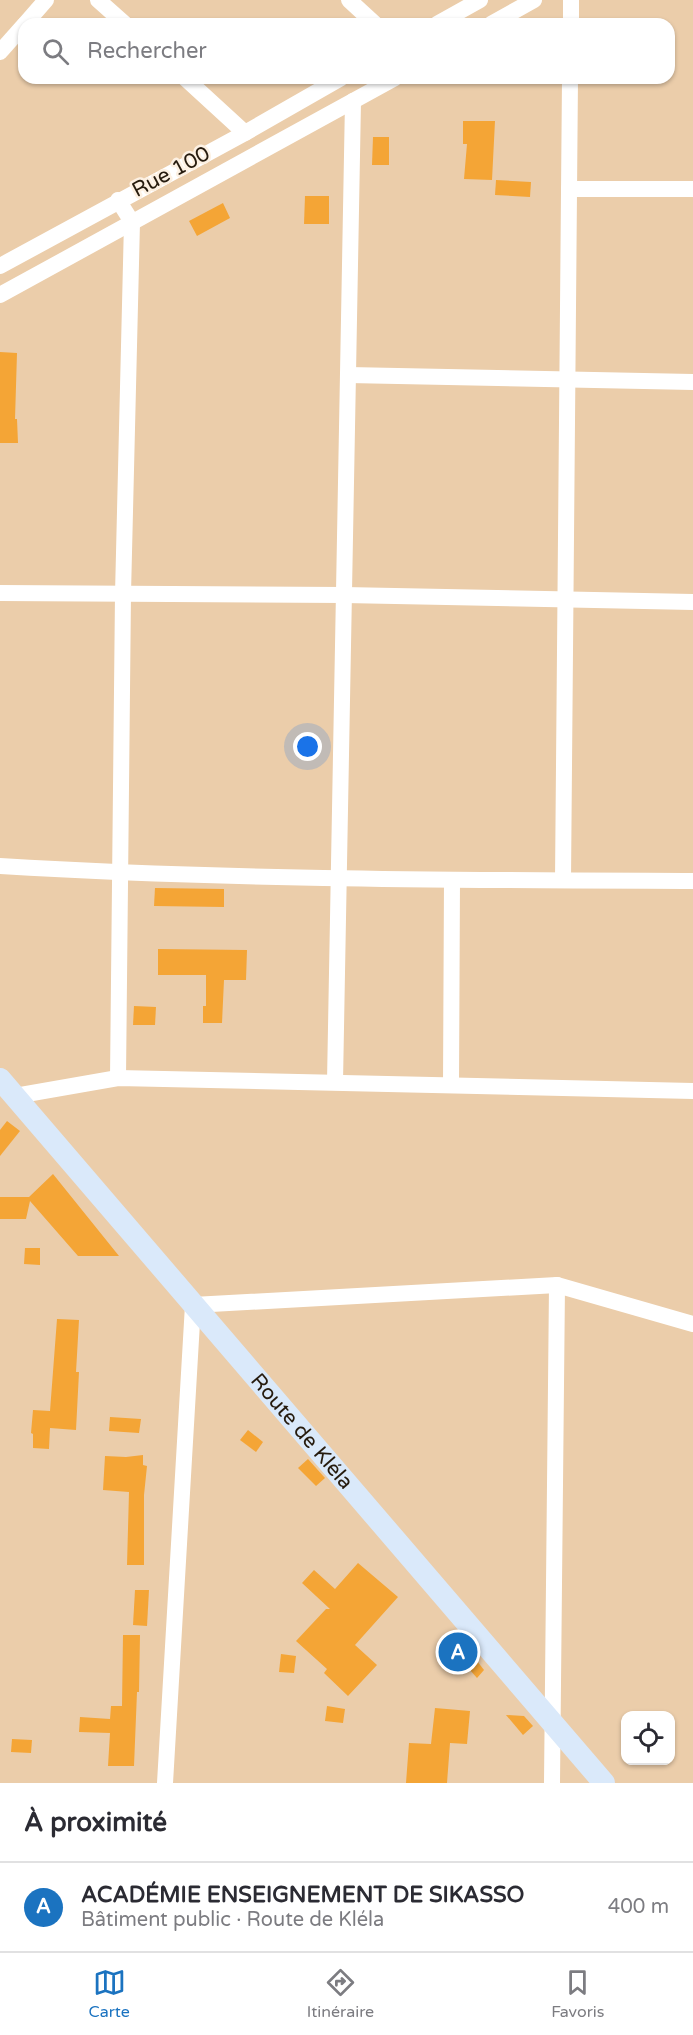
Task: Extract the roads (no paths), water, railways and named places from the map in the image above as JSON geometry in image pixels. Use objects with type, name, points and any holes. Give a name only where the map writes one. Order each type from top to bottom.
[{"type":"main road","name":"Route de Kléla","points":[[0,1078],[604,1783]]},
{"type":"street","points":[[30,18],[46,0]]},
{"type":"street","points":[[98,0],[118,18]]},
{"type":"street","points":[[349,0],[368,18]]},
{"type":"street","points":[[448,18],[480,0]]},
{"type":"street","points":[[502,18],[534,0]]},
{"type":"street","points":[[571,0],[571,18]]},
{"type":"street","points":[[0,52],[18,31]]},
{"type":"street","points":[[192,84],[245,133]]},
{"type":"street","name":"Rue 100","points":[[0,266],[331,84]]},
{"type":"street","points":[[0,294],[383,84]]},
{"type":"street","points":[[563,880],[570,84]]},
{"type":"street","points":[[335,1082],[353,101]]},
{"type":"street","points":[[569,189],[693,189]]},
{"type":"street","points":[[118,200],[132,222],[123,594],[118,1078]]},
{"type":"street","points":[[348,375],[693,382]]},
{"type":"street","points":[[0,593],[344,595],[693,602]]},
{"type":"street","points":[[0,866],[120,873],[338,879],[693,881]]},
{"type":"street","points":[[451,1085],[452,880]]},
{"type":"street","points":[[15,1096],[118,1078],[693,1091]]},
{"type":"street","points":[[552,1783],[557,1285]]},
{"type":"street","points":[[165,1783],[193,1305],[557,1285],[693,1324]]},
{"type":"place","name":"ACADÉMIE ENSEIGNEMENT DE SIKASSO","points":[[458,1652]]}]
